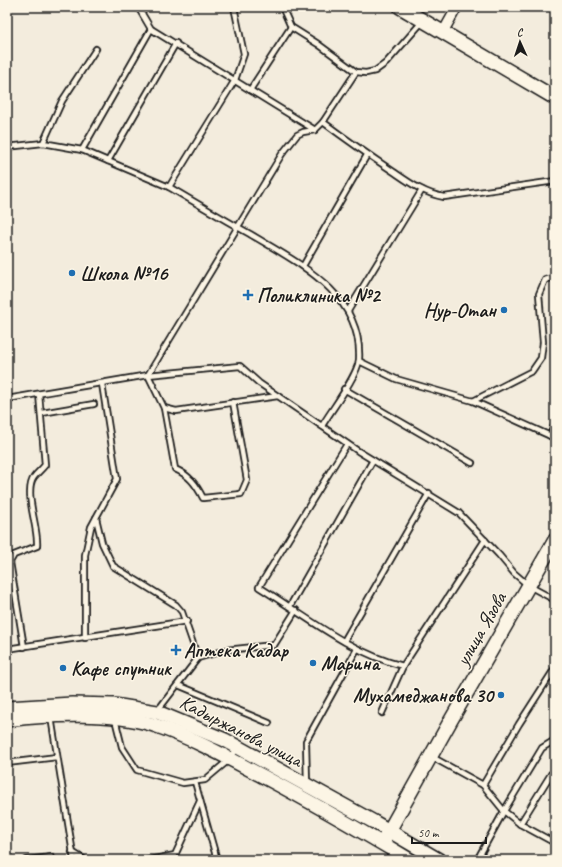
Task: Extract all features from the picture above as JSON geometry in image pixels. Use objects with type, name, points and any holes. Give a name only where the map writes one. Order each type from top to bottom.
[{"type":"main road","points":[[400,7],[555,98]]},
{"type":"main road","name":"улица Язова","points":[[382,843],[555,540]]},
{"type":"main road","name":"Кадыржанова улица","points":[[7,708],[72,704],[114,705],[158,712],[238,748],[390,831],[439,860]]},
{"type":"main road","name":"Кадыржанова улица","points":[[7,720],[51,717],[114,718],[154,725],[230,758],[410,860]]},
{"type":"street","points":[[443,32],[458,7]]},
{"type":"lane","points":[[138,7],[152,29],[315,130]]},
{"type":"lane","points":[[169,187],[235,80],[244,54],[234,7]]},
{"type":"lane","points":[[282,7],[291,26],[356,72],[366,73],[375,71],[386,63],[423,21]]},
{"type":"lane","points":[[250,90],[291,26]]},
{"type":"lane","points":[[82,150],[152,29]]},
{"type":"lane","points":[[108,161],[176,43]]},
{"type":"lane","points":[[43,143],[62,101],[96,49]]},
{"type":"lane","points":[[148,375],[282,154],[297,135],[303,132],[315,130],[323,122],[356,72]]},
{"type":"lane","points":[[323,122],[367,155],[422,190],[433,195],[444,197],[555,181]]},
{"type":"lane","points":[[7,148],[43,143],[82,150],[169,187],[303,266],[327,285],[348,311],[355,330],[359,361],[353,376],[322,426]]},
{"type":"lane","points":[[303,266],[367,155]]},
{"type":"lane","points":[[348,311],[422,190]]},
{"type":"lane","points":[[473,401],[532,371],[541,358],[543,342],[539,294],[545,280],[555,277]]},
{"type":"lane","points":[[359,361],[396,379],[473,401],[553,437],[555,424]]},
{"type":"lane","points":[[7,399],[148,375],[240,366],[278,396],[347,444],[459,512],[514,573],[529,586],[555,600]]},
{"type":"lane","points":[[148,375],[164,408],[175,469],[185,473],[197,485],[203,498],[241,494],[247,480],[233,402]]},
{"type":"lane","points":[[85,638],[85,555],[91,527],[117,479],[102,384]]},
{"type":"lane","points":[[344,389],[472,463]]},
{"type":"lane","points":[[24,647],[10,562],[14,555],[37,546],[38,536],[30,492],[33,478],[44,465],[42,413],[39,394]]},
{"type":"lane","points":[[164,408],[176,411],[278,396]]},
{"type":"lane","points":[[42,413],[94,404]]},
{"type":"lane","points":[[347,444],[259,587],[357,649],[384,661],[403,666]]},
{"type":"lane","points":[[290,606],[373,460]]},
{"type":"lane","points":[[344,641],[429,493]]},
{"type":"lane","points":[[96,518],[102,543],[113,566],[176,605],[187,621],[198,658]]},
{"type":"lane","points":[[382,713],[403,666],[484,540]]},
{"type":"lane","points":[[158,712],[198,658],[226,650],[274,645],[296,610]]},
{"type":"lane","points":[[7,649],[187,621]]},
{"type":"lane","points":[[307,786],[306,741],[357,649]]},
{"type":"lane","points":[[483,785],[519,724],[555,668]]},
{"type":"lane","points":[[178,685],[268,723]]},
{"type":"lane","points":[[51,717],[74,860]]},
{"type":"lane","points":[[114,718],[122,747],[137,770],[183,783],[205,780],[230,758],[238,748]]},
{"type":"lane","points":[[477,860],[504,811],[542,748],[555,740]]},
{"type":"lane","points":[[431,756],[483,785],[504,811],[520,824],[555,843]]},
{"type":"lane","points":[[7,764],[57,757]]},
{"type":"lane","points":[[520,824],[551,774],[555,777]]},
{"type":"lane","points":[[194,782],[217,860]]},
{"type":"lane","points":[[150,860],[175,855],[200,801]]},
{"type":"lane","points":[[72,852],[85,860]]},
{"type":"lane","points":[[27,860],[51,857],[54,860]]},
{"type":"place","name":"Школа №16","points":[[72,273]]},
{"type":"place","name":"Поликлиника №2","points":[[248,295]]},
{"type":"place","name":"Нур-Отан","points":[[504,310]]},
{"type":"place","name":"Аптека Кадар","points":[[176,650]]},
{"type":"place","name":"Марина","points":[[313,663]]},
{"type":"place","name":"Кафе спутник","points":[[63,668]]},
{"type":"place","name":"Мухамеджанова 30","points":[[501,695]]}]
